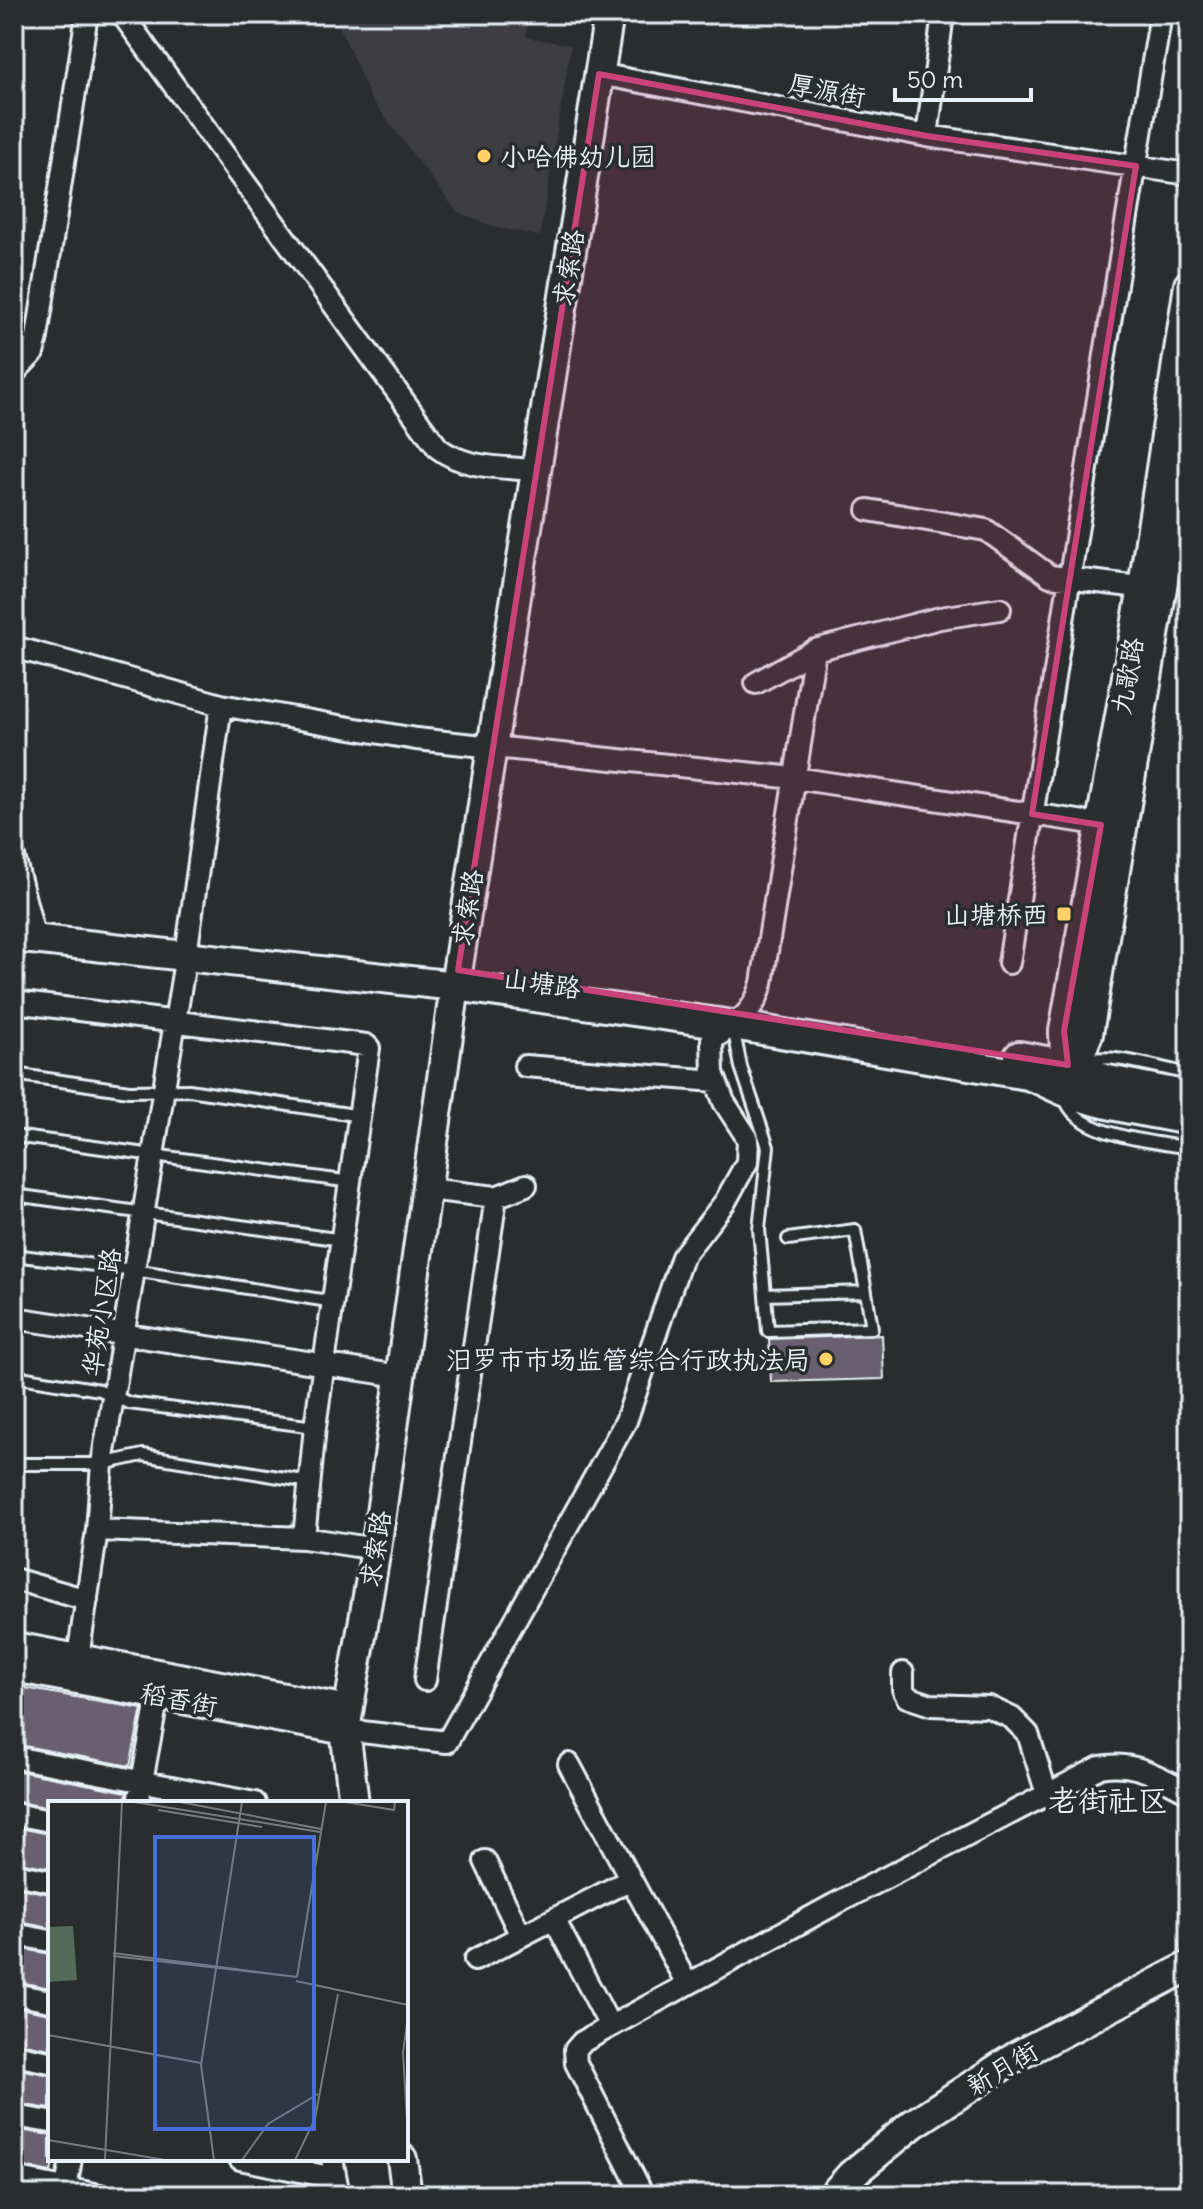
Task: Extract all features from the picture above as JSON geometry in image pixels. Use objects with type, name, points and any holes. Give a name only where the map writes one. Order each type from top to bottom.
[{"type":"street","points":[[14,373],[33,353],[37,337],[87,14]]},
{"type":"street","points":[[122,14],[438,448],[450,457],[467,463],[535,470]]},
{"type":"street","name":"求索路","points":[[354,1801],[346,1720],[376,1549],[492,747],[609,14]]},
{"type":"street","points":[[927,136],[943,14]]},
{"type":"street","points":[[1009,963],[1161,14]]},
{"type":"street","name":"厚源街","points":[[599,74],[927,136],[1189,174]]},
{"type":"street","name":"九歌路","points":[[1153,589],[1189,285]]},
{"type":"street","name":"九歌路","points":[[1066,1078],[1088,1034],[1112,826],[1153,589],[1189,424]]},
{"type":"street","points":[[868,510],[986,530],[1050,576],[1153,589]]},
{"type":"street","points":[[756,683],[815,650],[940,618],[1000,609]]},
{"type":"street","points":[[14,647],[221,705],[416,739],[795,778],[1112,826]]},
{"type":"street","points":[[14,1647],[76,1669],[447,1742],[626,1421],[682,1257],[725,1202],[747,1162],[748,1139],[724,1102],[716,1081],[712,1040],[756,1003],[762,983],[815,650]]},
{"type":"street","name":"华苑小区路","points":[[76,1669],[97,1530],[102,1464],[187,948],[221,705]]},
{"type":"street","points":[[14,857],[23,930]]},
{"type":"street","name":"山塘路","points":[[23,930],[457,978],[740,1019],[1066,1078]]},
{"type":"street","points":[[14,1002],[366,1045],[370,1054],[315,1427],[304,1538]]},
{"type":"street","points":[[525,1066],[716,1081]]},
{"type":"street","points":[[1066,1078],[1108,1080],[1189,1096]]},
{"type":"street","points":[[1066,1078],[1113,1105],[1189,1120]]},
{"type":"street","points":[[427,1189],[496,1197],[526,1185]]},
{"type":"street","points":[[425,1680],[496,1197]]},
{"type":"street","points":[[14,1318],[400,1376]]},
{"type":"street","points":[[97,1530],[304,1538],[376,1549]]},
{"type":"street","points":[[14,1579],[87,1600]]},
{"type":"street","name":"稻香街","points":[[14,1667],[76,1669],[158,1695],[346,1720]]},
{"type":"street","points":[[903,1673],[903,1689],[907,1697],[931,1705],[989,1707],[1012,1718],[1028,1734],[1047,1794]]},
{"type":"street","points":[[138,1801],[158,1695]]},
{"type":"street","points":[[14,1757],[244,1801]]},
{"type":"street","points":[[569,1764],[687,1984]]},
{"type":"street","points":[[643,2195],[576,2063],[575,2050],[582,2042],[835,1904],[1100,1767],[1133,1765],[1189,1792]]},
{"type":"street","points":[[14,1814],[48,1821]]},
{"type":"street","points":[[485,1861],[521,1936]]},
{"type":"street","points":[[14,1874],[48,1881]]},
{"type":"street","points":[[475,1960],[629,1880]]},
{"type":"street","points":[[554,1919],[610,2026]]},
{"type":"street","points":[[14,1934],[48,1941]]},
{"type":"street","name":"新月街","points":[[833,2195],[851,2175],[913,2124],[1017,2056],[1189,1966]]},
{"type":"street","points":[[14,1994],[48,2001]]},
{"type":"street","points":[[14,2055],[48,2062]]},
{"type":"street","points":[[14,2116],[48,2122]]},
{"type":"street","points":[[65,2192],[71,2161]]},
{"type":"street","points":[[251,2161],[335,2177]]},
{"type":"street","points":[[402,2161],[407,2195]]},
{"type":"street","points":[[14,2178],[65,2192],[100,2195]]},
{"type":"lane","points":[[740,1019],[741,1067],[768,1147],[759,1229],[768,1331],[872,1328],[855,1230],[788,1239]]},
{"type":"lane","points":[[1189,1074],[1108,1058],[1092,1058],[1066,1078],[1066,1103],[1088,1125],[1189,1148]]},
{"type":"lane","points":[[14,1074],[129,1091],[189,1090],[361,1116]]},
{"type":"lane","points":[[14,1136],[351,1182]]},
{"type":"lane","points":[[14,1195],[343,1240]]},
{"type":"lane","points":[[14,1255],[134,1270],[334,1302]]},
{"type":"lane","points":[[765,1295],[866,1292]]},
{"type":"lane","points":[[14,1376],[100,1390],[129,1403],[315,1427]]},
{"type":"lane","points":[[14,1464],[102,1464],[143,1455],[310,1482]]},
{"type":"highlighted area","points":[[599,74],[927,136],[1136,166],[1032,814],[1101,825],[1064,1031],[1068,1065],[458,970]]},
{"type":"shaded area","name":"小哈佛幼儿园","points":[[334,14],[528,14],[526,37],[571,45],[540,236],[497,228],[457,212],[371,99]]},
{"type":"building","name":"汨罗市市场监管综合行政执法局","points":[[882,1335],[884,1379],[771,1382],[769,1339]]},
{"type":"building","points":[[14,1686],[142,1709],[130,1766],[14,1744]]},
{"type":"building","points":[[14,1770],[127,1792],[125,1801],[48,1801],[48,1808],[14,1801]]},
{"type":"building","points":[[14,1827],[48,1834],[48,1868],[14,1861]]},
{"type":"building","points":[[14,1887],[48,1894],[48,1928],[14,1921]]},
{"type":"building","points":[[14,1947],[48,1954],[48,1988],[14,1981]]},
{"type":"building","points":[[14,2007],[48,2014],[48,2049],[14,2042]]},
{"type":"building","points":[[14,2068],[48,2075],[48,2109],[14,2103]]},
{"type":"building","points":[[14,2129],[48,2135],[48,2161],[54,2161],[51,2172],[14,2165]]},
{"type":"place","name":"小哈佛幼儿园","points":[[484,156]]},
{"type":"place","name":"山塘桥西","points":[[1064,914]]},
{"type":"place","name":"汨罗市市场监管综合行政执法局","points":[[826,1359]]},
{"type":"district","name":"老街社区","points":[[1108,1800]]}]
